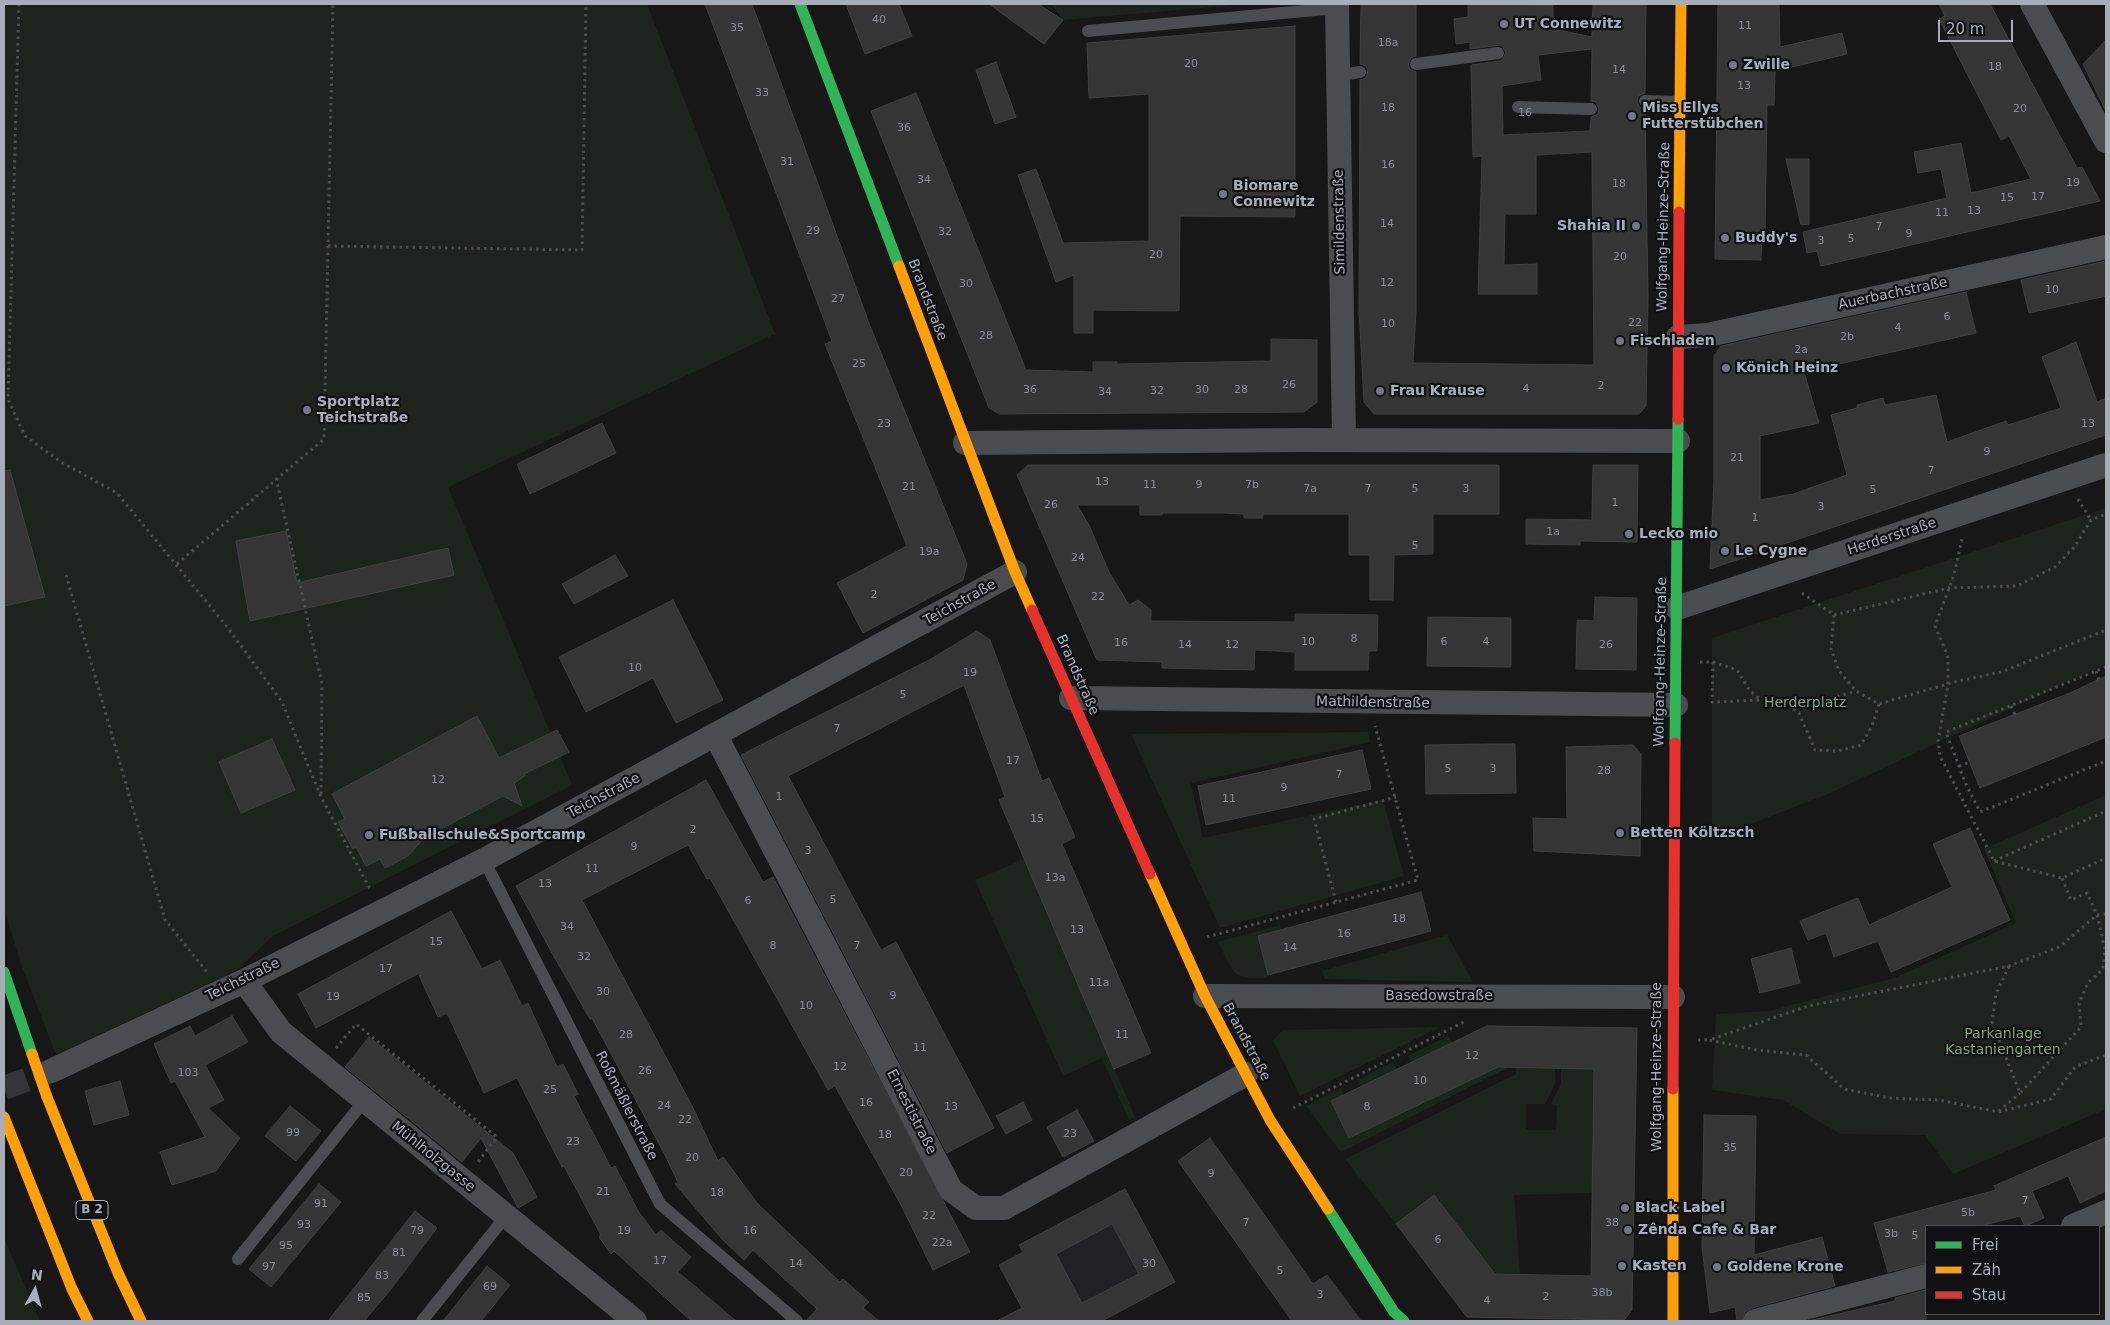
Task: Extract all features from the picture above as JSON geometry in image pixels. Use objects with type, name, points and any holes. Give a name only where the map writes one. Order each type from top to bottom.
[{"type":"main road","name":"Brandstraße","points":[[800,4],[1015,572],[1205,996],[1270,1120],[1394,1312],[1404,1321]]},
{"type":"main road","name":"Wolfgang-Heinze-Straße","points":[[1673,1321],[1672,997],[1681,4]]},
{"type":"main road","name":"B 2","points":[[4,972],[47,1097],[118,1273],[141,1321]]},
{"type":"main road","points":[[4,1117],[72,1289],[88,1321]]},
{"type":"street","points":[[2032,4],[2106,141]]},
{"type":"street","name":"Simildenstraße","points":[[1337,6],[1348,74],[1344,440]]},
{"type":"street","name":"Auerbachstraße","points":[[1678,337],[1717,333],[2106,247]]},
{"type":"street","points":[[965,443],[1344,440],[1678,441]]},
{"type":"street","name":"Herderstraße","points":[[1677,608],[2106,466]]},
{"type":"street","name":"Teichstraße","points":[[51,1072],[244,981],[484,860],[716,736],[1015,572]]},
{"type":"street","name":"Mathildenstraße","points":[[1071,698],[1676,706]]},
{"type":"street","name":"Ernestistraße","points":[[716,736],[951,1190],[976,1208],[1004,1208],[1246,1074]]},
{"type":"street","name":"Mühlholzgasse","points":[[244,981],[281,1032],[635,1321]]},
{"type":"street","name":"Basedowstraße","points":[[1205,996],[1672,997]]},
{"type":"street","points":[[2075,1225],[2106,1212]]},
{"type":"street","points":[[1755,1321],[1925,1276]]},
{"type":"lane","points":[[1088,31],[1337,6]]},
{"type":"lane","points":[[1416,64],[1498,53]]},
{"type":"lane","points":[[1645,101],[1680,102]]},
{"type":"lane","points":[[1518,107],[1591,109]]},
{"type":"lane","name":"Roßmäßlerstraße","points":[[484,860],[660,1204],[707,1247],[797,1321]]},
{"type":"lane","points":[[238,1259],[364,1101]]},
{"type":"lane","points":[[422,1321],[506,1216]]},
{"type":"path","points":[[19,4],[8,399],[25,436],[61,462],[117,493],[228,628],[282,702],[321,797],[382,912]]},
{"type":"path","points":[[176,564],[324,439],[333,4]]},
{"type":"path","points":[[328,246],[582,250],[586,4]]},
{"type":"path","points":[[276,478],[322,684],[321,797]]},
{"type":"path","points":[[1968,512],[1954,575],[1935,626],[1948,657],[1948,685],[1938,741],[1940,756],[1994,861],[2062,878],[2106,858]]},
{"type":"path","points":[[1815,602],[1834,615],[1949,588],[2017,586],[2055,567],[2075,546],[2091,520],[2106,514]]},
{"type":"path","points":[[66,575],[165,920],[222,991]]},
{"type":"path","points":[[1834,615],[1831,649],[1839,671],[1856,691],[1879,704],[2001,672],[2106,630]]},
{"type":"path","points":[[1676,662],[1713,662],[1737,670],[1750,691],[1760,700]]},
{"type":"path","points":[[1713,662],[1712,702],[1760,700],[1785,703],[1823,701],[1856,691]]},
{"type":"path","points":[[2106,667],[1946,732],[1980,812],[2106,760]]},
{"type":"path","points":[[2096,671],[2099,680]]},
{"type":"path","points":[[1182,944],[1418,880],[1368,703]]},
{"type":"path","points":[[1785,703],[1799,714],[1815,750],[1838,751],[1861,745],[1872,726],[1879,704]]},
{"type":"path","points":[[2011,706],[2015,715]]},
{"type":"path","points":[[1959,766],[1970,762]]},
{"type":"path","points":[[1336,902],[1314,819],[1396,797]]},
{"type":"path","points":[[1994,861],[2106,811]]},
{"type":"path","points":[[1998,1112],[2020,1093],[2081,1028],[2079,1003],[2088,983],[2103,969],[2106,949],[2097,915],[2087,892],[2071,900],[2062,878]]},
{"type":"path","points":[[2106,914],[2097,915],[2059,947],[2009,966],[1808,1006],[1710,1040],[1757,1050],[1806,1054],[1844,1089],[1889,1098],[1939,1100],[1998,1112],[2050,1099],[2075,1067],[2106,1055]]},
{"type":"path","points":[[2009,966],[1996,994],[1992,1022],[2020,1093]]},
{"type":"path","points":[[1270,1120],[1472,1018]]},
{"type":"path","points":[[321,1065],[356,1024],[497,1137],[464,1182]]},
{"type":"shaded area","points":[[1125,1189],[1175,1282],[1102,1321],[1060,1321],[1019,1245]]},
{"type":"green space","name":"Sportplatz Teichstraße","points":[[4,4],[647,4],[775,334],[448,487],[572,785],[273,936],[237,970],[56,1055],[21,964],[4,908]]},
{"type":"green space","points":[[1051,4],[1247,4],[1063,20]]},
{"type":"green space","name":"Herderplatz","points":[[2106,508],[2106,664],[1828,794],[1712,839],[1712,638]]},
{"type":"green space","points":[[1368,732],[1370,742],[1191,783],[1203,838],[1383,800],[1404,876],[1220,928],[1131,734]]},
{"type":"green space","name":"Parkanlage Kastaniengarten","points":[[2106,795],[2106,1109],[1953,1174],[1925,1135],[1840,1134],[1783,1100],[1712,1090],[1716,1014],[1769,1011],[1894,978],[2016,923],[1984,849]]},
{"type":"green space","points":[[1025,859],[1135,1117],[1129,1120],[1102,1058],[1063,1076],[975,880]]},
{"type":"green space","points":[[1280,925],[1281,930],[1258,937],[1268,975],[1265,978],[1248,978],[1238,975],[1231,968],[1218,942]]},
{"type":"green space","points":[[1447,935],[1473,982],[1325,979],[1322,971]]},
{"type":"green space","points":[[1440,1027],[1300,1096],[1273,1040],[1283,1030]]},
{"type":"green space","points":[[1448,1036],[1452,1043],[1412,1063],[1408,1056]]},
{"type":"green space","points":[[1393,1062],[1397,1069],[1361,1087],[1357,1080]]},
{"type":"green space","points":[[1507,1063],[1507,1068],[1341,1152],[1306,1106],[1341,1088],[1344,1095],[1331,1102],[1349,1138]]},
{"type":"green space","points":[[1516,1067],[1555,1068],[1555,1084],[1545,1104],[1526,1104],[1526,1130],[1556,1130],[1557,1105],[1551,1104],[1561,1084],[1561,1068],[1594,1069],[1592,1193],[1514,1195],[1520,1275],[1495,1274],[1434,1195],[1396,1224],[1345,1159],[1516,1074]]},
{"type":"green space","points":[[4,1238],[40,1321],[4,1321]]},
{"type":"building","points":[[705,4],[752,4],[870,326],[967,564],[963,580],[863,633],[837,583],[907,546],[825,344],[832,341]]},
{"type":"building","points":[[846,4],[899,4],[912,36],[865,54]]},
{"type":"building","points":[[989,4],[1038,4],[1063,20],[1044,44]]},
{"type":"building","points":[[1361,4],[1416,4],[1416,56],[1411,58],[1408,65],[1410,69],[1416,72],[1416,311],[1413,363],[1594,365],[1592,152],[1536,155],[1536,214],[1505,214],[1504,265],[1537,264],[1537,294],[1478,294],[1482,156],[1473,157],[1471,65],[1500,61],[1506,52],[1501,45],[1470,49],[1470,42],[1456,44],[1454,19],[1468,17],[1468,4],[1553,5],[1553,29],[1592,37],[1593,4],[1646,4],[1645,93],[1638,96],[1637,101],[1640,108],[1645,109],[1648,297],[1646,406],[1639,414],[1374,414],[1364,402],[1359,311],[1360,80],[1366,78],[1368,71],[1366,66],[1360,64]],"holes":[[[1592,49],[1591,101],[1596,102],[1599,109],[1598,114],[1591,117],[1590,131],[1503,135],[1502,86],[1541,80],[1538,55]]]},
{"type":"building","points":[[1718,4],[1779,4],[1780,47],[1842,33],[1847,54],[1775,71],[1774,105],[1767,105],[1765,236],[1762,236],[1761,260],[1715,259]]},
{"type":"building","points":[[1939,4],[1990,4],[2077,168],[2082,167],[2100,201],[1821,266],[1817,251],[1807,253],[1803,232],[1947,198],[1941,169],[1918,173],[1914,152],[1961,143],[1971,193],[2031,179],[2009,136],[2001,140],[1939,19],[1945,16]]},
{"type":"building","points":[[1295,26],[1295,217],[1180,216],[1179,311],[1093,310],[1093,333],[1074,333],[1074,275],[1056,282],[1018,175],[1036,169],[1063,243],[1149,241],[1149,94],[1089,98],[1087,43]]},
{"type":"building","points":[[2106,40],[2106,111],[2083,64]]},
{"type":"building","points":[[996,62],[1016,117],[995,124],[976,70]]},
{"type":"building","points":[[916,93],[1026,370],[1093,372],[1093,362],[1117,362],[1117,364],[1271,361],[1271,339],[1317,340],[1317,402],[1304,412],[999,414],[989,408],[871,111]]},
{"type":"building","points":[[1786,159],[1809,159],[1809,224],[1801,225]]},
{"type":"building","points":[[2106,261],[2106,296],[2029,313],[2021,280]]},
{"type":"building","points":[[1966,292],[1976,333],[1804,372],[1819,423],[1760,436],[1760,500],[1793,494],[1847,475],[1831,415],[1857,408],[1857,405],[1883,398],[1885,405],[1936,395],[1947,442],[2006,421],[2008,425],[2061,408],[2042,357],[2076,342],[2097,402],[2106,398],[2106,435],[1710,569],[1714,480],[1714,356],[1721,346]]},
{"type":"building","points":[[602,423],[616,453],[530,494],[517,464]]},
{"type":"building","points":[[1028,465],[1499,465],[1499,514],[1433,514],[1433,554],[1394,555],[1393,600],[1370,600],[1370,555],[1349,555],[1349,514],[1263,514],[1263,518],[1244,518],[1244,514],[1224,513],[1140,515],[1140,505],[1077,505],[1089,525],[1109,572],[1129,605],[1138,600],[1151,610],[1151,621],[1295,622],[1295,614],[1378,615],[1377,651],[1369,651],[1368,670],[1295,670],[1295,652],[1255,650],[1254,670],[1162,668],[1162,662],[1097,660],[1017,475]]},
{"type":"building","points":[[1593,465],[1638,465],[1637,542],[1580,541],[1580,545],[1526,544],[1526,519],[1592,520]]},
{"type":"building","points":[[10,470],[45,597],[4,606],[4,471]]},
{"type":"building","points":[[286,531],[297,583],[448,548],[454,575],[250,621],[236,541]]},
{"type":"building","points":[[615,555],[628,576],[574,604],[562,584]]},
{"type":"building","points":[[1595,597],[1637,598],[1636,670],[1576,669],[1577,620],[1594,621]]},
{"type":"building","points":[[673,600],[723,700],[676,723],[653,678],[586,712],[559,657]]},
{"type":"building","points":[[1428,617],[1511,618],[1511,667],[1427,666]]},
{"type":"building","points":[[977,631],[990,640],[1042,781],[1049,778],[1075,837],[1062,844],[1151,1053],[1114,1069],[999,800],[1005,797],[964,685],[788,776],[881,950],[896,942],[994,1128],[947,1153],[741,755],[931,659]]},
{"type":"building","points":[[2106,676],[2106,737],[1980,788],[1959,736],[2070,693]]},
{"type":"building","points":[[477,716],[499,758],[557,730],[569,752],[524,774],[525,776],[514,783],[522,806],[503,796],[424,838],[408,856],[385,868],[380,859],[366,866],[356,847],[353,849],[338,822],[345,819],[332,794]]},
{"type":"building","points":[[272,739],[295,790],[241,813],[219,762]]},
{"type":"building","points":[[1515,744],[1516,793],[1426,794],[1425,745]]},
{"type":"building","points":[[1633,745],[1641,754],[1640,856],[1534,851],[1533,818],[1567,819],[1566,747]]},
{"type":"building","points":[[1362,750],[1371,789],[1206,825],[1198,786]]},
{"type":"building","points":[[706,780],[763,882],[773,877],[970,1252],[933,1270],[901,1205],[835,1086],[828,1090],[710,878],[707,879],[688,845],[582,900],[693,1108],[718,1161],[723,1157],[757,1203],[840,1282],[843,1279],[869,1302],[863,1308],[879,1321],[806,1321],[817,1309],[753,1250],[744,1260],[722,1239],[675,1184],[678,1182],[665,1155],[592,1018],[590,1019],[552,953],[516,886]]},
{"type":"building","points":[[1970,828],[2010,920],[1891,972],[1878,941],[1834,957],[1826,933],[1808,940],[1800,921],[1858,898],[1869,925],[1952,887],[1933,844]]},
{"type":"building","points":[[1421,892],[1431,931],[1268,975],[1258,936]]},
{"type":"building","points":[[451,911],[482,969],[500,960],[522,1006],[528,1003],[557,1067],[563,1064],[578,1094],[574,1096],[611,1168],[615,1166],[638,1211],[656,1235],[661,1230],[691,1257],[678,1272],[736,1321],[691,1321],[614,1251],[611,1254],[599,1237],[601,1235],[564,1166],[562,1167],[517,1078],[484,1093],[447,1013],[438,1017],[419,975],[423,971],[316,1028],[298,994]]},
{"type":"building","points":[[1791,948],[1800,983],[1760,993],[1751,959]]},
{"type":"building","points":[[232,1016],[248,1042],[205,1065],[224,1100],[208,1108],[240,1138],[216,1171],[172,1185],[160,1152],[205,1137],[175,1081],[171,1083],[154,1044],[190,1026],[195,1036]]},
{"type":"building","points":[[1487,1026],[1637,1028],[1632,1310],[1624,1320],[1467,1317],[1396,1224],[1434,1195],[1495,1274],[1591,1276],[1594,1069],[1498,1067],[1349,1138],[1331,1101]]},
{"type":"building","points":[[369,1037],[513,1153],[537,1197],[518,1208],[481,1138],[462,1162],[345,1067]]},
{"type":"building","points":[[120,1081],[129,1115],[94,1125],[85,1091]]},
{"type":"building","points":[[1023,1102],[1032,1120],[1006,1134],[996,1116]]},
{"type":"building","points":[[290,1106],[321,1131],[296,1161],[265,1136]]},
{"type":"building","points":[[1077,1110],[1094,1141],[1063,1157],[1047,1127]]},
{"type":"building","points":[[1704,1115],[1756,1116],[1754,1255],[1822,1237],[1835,1286],[1752,1308],[1745,1312],[1742,1321],[1737,1321],[1735,1307],[1710,1313],[1702,1247]]},
{"type":"building","points":[[2106,1137],[2106,1191],[2080,1203],[2068,1176],[2032,1191],[2044,1218],[2027,1225],[2024,1225],[2020,1216],[1984,1225],[1925,1225],[1925,1263],[1888,1272],[1874,1223],[1996,1190],[1994,1186]]},
{"type":"building","points":[[1210,1138],[1313,1284],[1327,1275],[1361,1321],[1292,1321],[1178,1161]]},
{"type":"building","points":[[319,1184],[341,1202],[271,1287],[249,1269]]},
{"type":"building","points":[[1125,1189],[1175,1282],[1102,1321],[997,1321],[1022,1308],[999,1265],[1023,1252],[1019,1245]],"holes":[[[1112,1224],[1139,1274],[1082,1303],[1056,1254]]]},
{"type":"building","points":[[415,1211],[437,1228],[392,1288],[364,1321],[328,1321]]},
{"type":"building","points":[[487,1266],[510,1285],[481,1321],[443,1321]]},
{"type":"building","points":[[1925,1290],[1926,1321],[1808,1321],[1895,1301],[1895,1298]]},
{"type":"tunnel","points":[[4,1088],[51,1071]]},
{"type":"traffic: fast","points":[[800,4],[899,266]]},
{"type":"traffic: fast","points":[[1675,743],[1678,419]]},
{"type":"traffic: fast","points":[[4,972],[32,1054]]},
{"type":"traffic: fast","points":[[1328,1209],[1394,1312],[1404,1321]]},
{"type":"traffic: slow","points":[[1679,212],[1681,4]]},
{"type":"traffic: slow","points":[[899,266],[1015,572],[1032,610]]},
{"type":"traffic: slow","points":[[1150,874],[1205,996],[1270,1120],[1328,1209]]},
{"type":"traffic: slow","points":[[32,1054],[47,1097]]},
{"type":"traffic: slow","points":[[1673,1089],[1673,1321]]},
{"type":"traffic: slow","points":[[47,1097],[118,1273],[141,1321]]},
{"type":"traffic: slow","points":[[4,1117],[72,1289],[88,1321]]},
{"type":"traffic: jam","points":[[1678,419],[1679,212]]},
{"type":"traffic: jam","points":[[1032,610],[1150,874]]},
{"type":"traffic: jam","points":[[1673,1089],[1675,743]]},
{"type":"place","name":"UT Connewitz","points":[[1504,24]]},
{"type":"place","name":"Zwille","points":[[1733,65]]},
{"type":"place","name":"Miss Ellys Futterstübchen","points":[[1632,116]]},
{"type":"place","name":"Biomare Connewitz","points":[[1223,194]]},
{"type":"place","name":"Shahia II","points":[[1636,226]]},
{"type":"place","name":"Buddy's","points":[[1725,238]]},
{"type":"place","name":"Fischladen","points":[[1620,341]]},
{"type":"place","name":"Könich Heinz","points":[[1726,368]]},
{"type":"place","name":"Frau Krause","points":[[1380,391]]},
{"type":"place","name":"Sportplatz Teichstraße","points":[[307,410]]},
{"type":"place","name":"Lecko mio","points":[[1629,534]]},
{"type":"place","name":"Le Cygne","points":[[1725,551]]},
{"type":"place","name":"Betten Költzsch","points":[[1620,833]]},
{"type":"place","name":"Fußballschule&Sportcamp","points":[[369,835]]},
{"type":"place","name":"Black Label","points":[[1625,1208]]},
{"type":"place","name":"Zênda Cafe & Bar","points":[[1628,1230]]},
{"type":"place","name":"Kasten","points":[[1622,1266]]},
{"type":"place","name":"Goldene Krone","points":[[1717,1267]]}]
